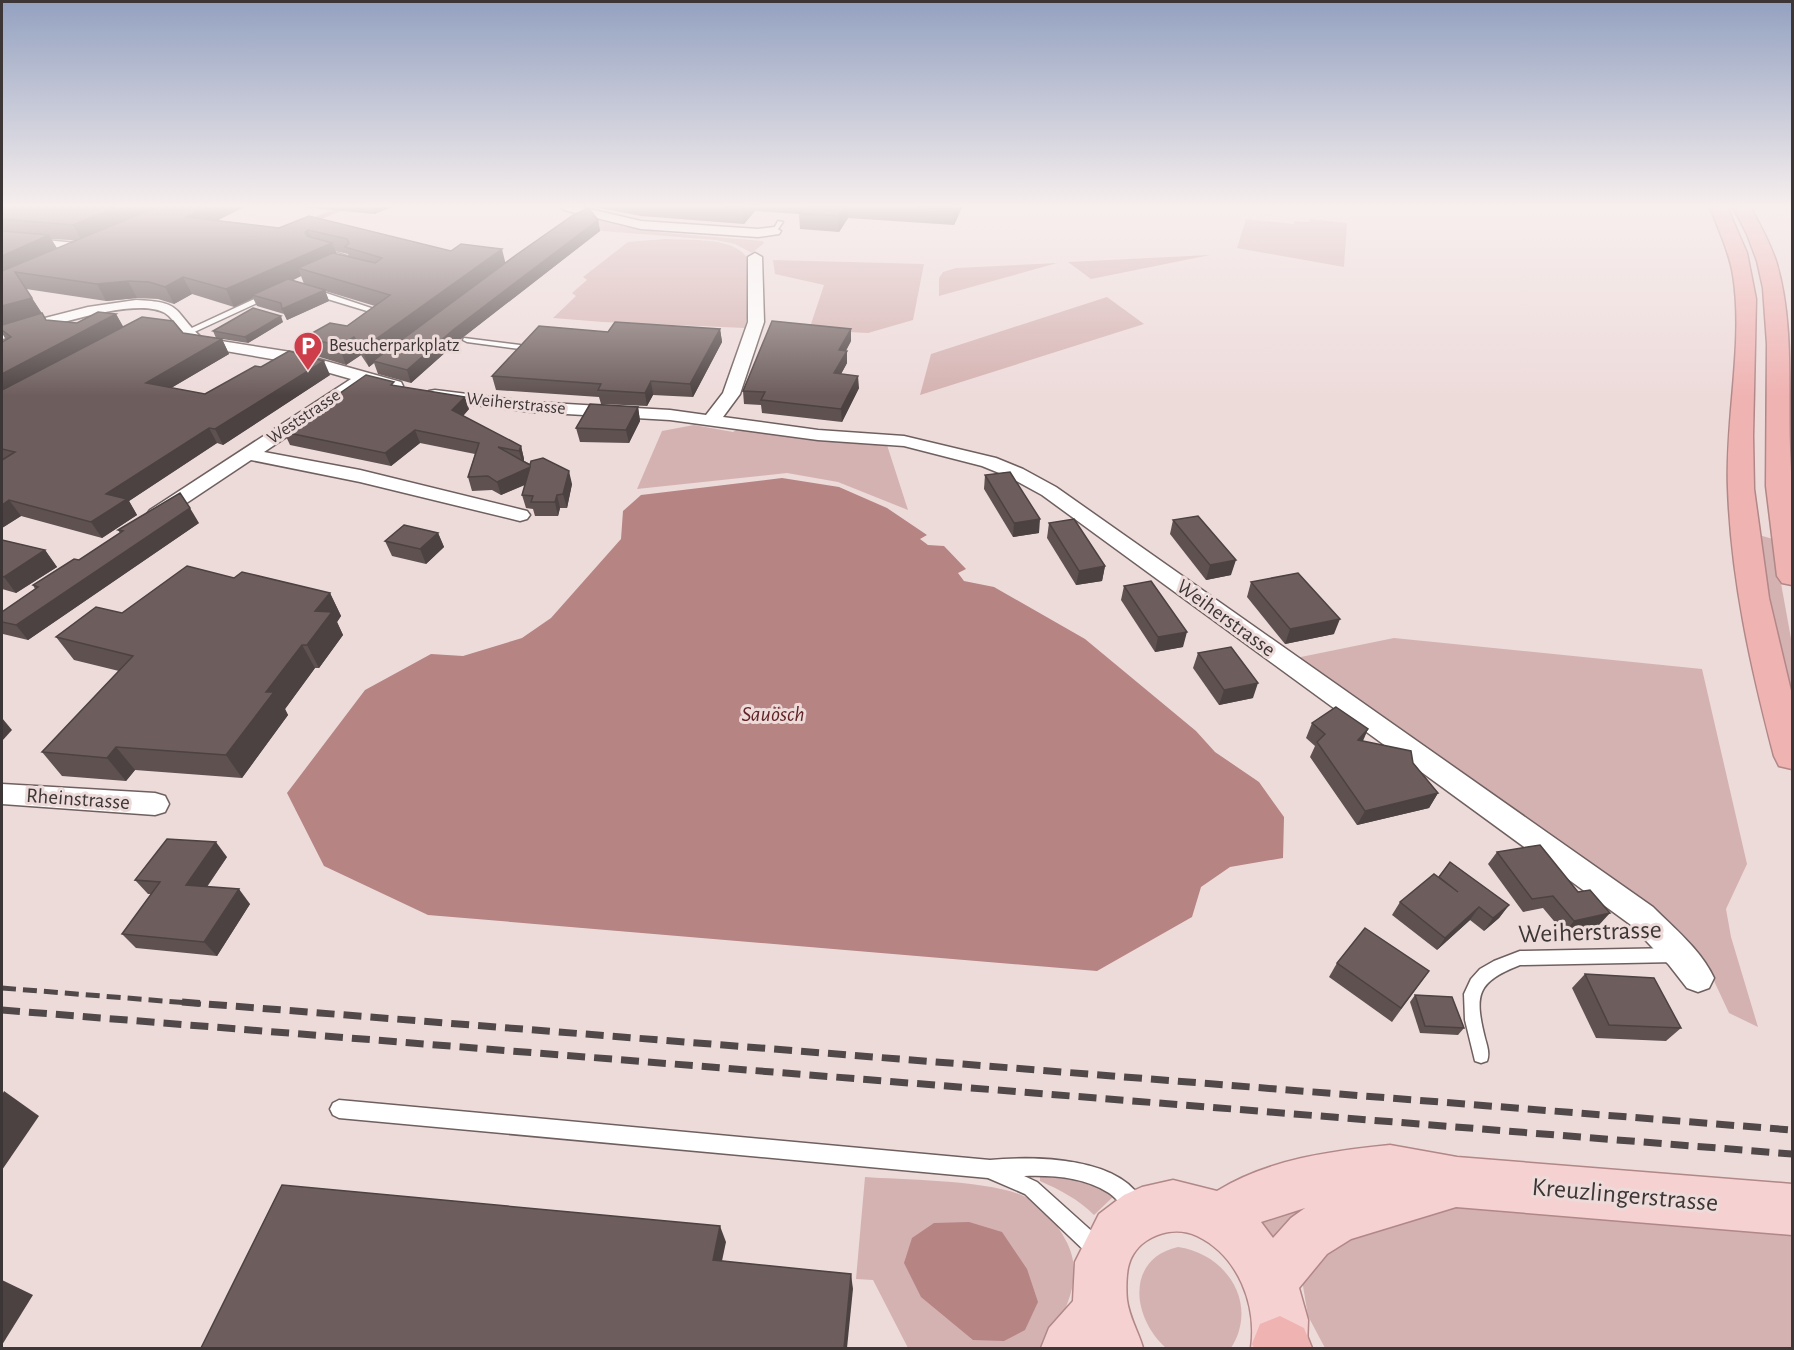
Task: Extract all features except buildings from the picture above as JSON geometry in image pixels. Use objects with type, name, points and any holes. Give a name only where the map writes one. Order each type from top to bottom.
[{"type":"highway","points":[[1742,270],[1747,298],[1740,453],[1742,505],[1748,557],[1763,642],[1792,756]]},
{"type":"highway","points":[[1769,270],[1776,300],[1777,458],[1792,576]]},
{"type":"main road","name":"Kreuzlingerstrasse","points":[[1220,1219],[1256,1196],[1333,1176],[1390,1170],[1457,1182],[1776,1208]]},
{"type":"main road","name":"Kreuzlingerstrasse","points":[[1270,1281],[1309,1236],[1338,1216],[1457,1182]]},
{"type":"main road","points":[[1095,1336],[1099,1274],[1103,1254],[1113,1236],[1126,1221],[1142,1211],[1164,1206],[1195,1207],[1220,1219],[1236,1232],[1258,1256],[1279,1307],[1281,1347]]},
{"type":"street","points":[[711,420],[730,394],[756,322],[755,270]]},
{"type":"street","name":"Weiherstrasse","points":[[2,334],[117,306],[155,305],[197,342],[297,358],[370,373],[411,391],[532,407],[711,420],[818,435],[904,441],[958,453],[1016,473],[1059,498],[1642,916],[1680,955],[1698,978]]},
{"type":"street","name":"Weststrasse","points":[[138,526],[370,373]]},
{"type":"street","name":"Weststrasse","points":[[248,454],[360,476],[520,515]]},
{"type":"street","name":"Rheinstrasse","points":[[2,794],[155,804]]},
{"type":"lane","points":[[304,289],[370,309]]},
{"type":"lane","points":[[187,332],[273,294]]},
{"type":"lane","points":[[244,307],[254,309]]},
{"type":"lane","points":[[467,340],[520,347]]},
{"type":"lane","name":"Weiherstrasse","points":[[1481,1055],[1472,1019],[1470,994],[1479,980],[1498,965],[1520,958],[1680,955]]},
{"type":"lane","points":[[339,1109],[990,1169],[1021,1166],[1069,1168],[1114,1186],[1142,1211]]},
{"type":"lane","points":[[990,1169],[1031,1188],[1103,1254]]},
{"type":"shaded area","points":[[592,270],[748,270],[748,312],[745,328],[553,318],[576,296],[572,293],[587,280],[583,277]]},
{"type":"shaded area","points":[[774,270],[923,270],[913,320],[868,333],[809,330],[824,285],[775,274]]},
{"type":"shaded area","points":[[950,270],[1032,270],[939,296],[939,278],[943,272]]},
{"type":"shaded area","points":[[1079,270],[1136,270],[1091,279]]},
{"type":"shaded area","points":[[1107,297],[1144,324],[920,395],[931,354]]},
{"type":"shaded area","points":[[694,425],[733,432],[738,429],[887,445],[908,510],[838,482],[787,473],[637,489],[662,431]]},
{"type":"shaded area","points":[[1759,535],[1773,539],[1792,644],[1792,693],[1775,626]]},
{"type":"shaded area","points":[[1394,638],[1702,669],[1747,864],[1726,909],[1731,937],[1758,1027],[1729,1013],[1708,968],[1296,658]]},
{"type":"shaded area","points":[[1040,1175],[1078,1181],[1115,1195],[1094,1215],[1068,1195],[1040,1181]]},
{"type":"shaded area","points":[[865,1177],[974,1184],[996,1188],[1029,1199],[1045,1212],[1065,1239],[1074,1268],[1070,1296],[1065,1309],[1042,1348],[908,1348],[873,1280],[856,1279]]},
{"type":"shaded area","points":[[1324,1191],[1278,1242],[1252,1215]]},
{"type":"shaded area","points":[[1468,1206],[1792,1233],[1792,1348],[1325,1348],[1308,1316],[1302,1280],[1318,1249],[1397,1213]]},
{"type":"shaded area","points":[[1178,1247],[1211,1260],[1224,1270],[1233,1284],[1239,1299],[1241,1315],[1239,1331],[1231,1348],[1166,1348],[1146,1321],[1139,1291],[1142,1276],[1149,1264],[1161,1254]]},
{"type":"water","name":"Sauösch","points":[[782,478],[839,487],[887,508],[927,535],[920,539],[928,545],[944,546],[966,569],[958,573],[964,581],[994,587],[1085,639],[1196,731],[1215,752],[1259,782],[1284,817],[1283,858],[1230,867],[1201,887],[1192,917],[1097,971],[428,915],[324,866],[287,793],[365,690],[431,654],[463,656],[522,638],[551,618],[621,539],[623,511],[641,495]]},
{"type":"water","points":[[969,1222],[1002,1232],[1027,1269],[1038,1302],[1025,1330],[1004,1341],[973,1340],[921,1297],[904,1263],[912,1238],[934,1223]]},
{"type":"railway","points":[[2,988],[201,1004]]},
{"type":"railway","points":[[182,1002],[1792,1130]]},
{"type":"railway","points":[[2,1010],[1792,1154]]},
{"type":"place","name":"Besucherparkplatz","points":[[308,372]]}]
